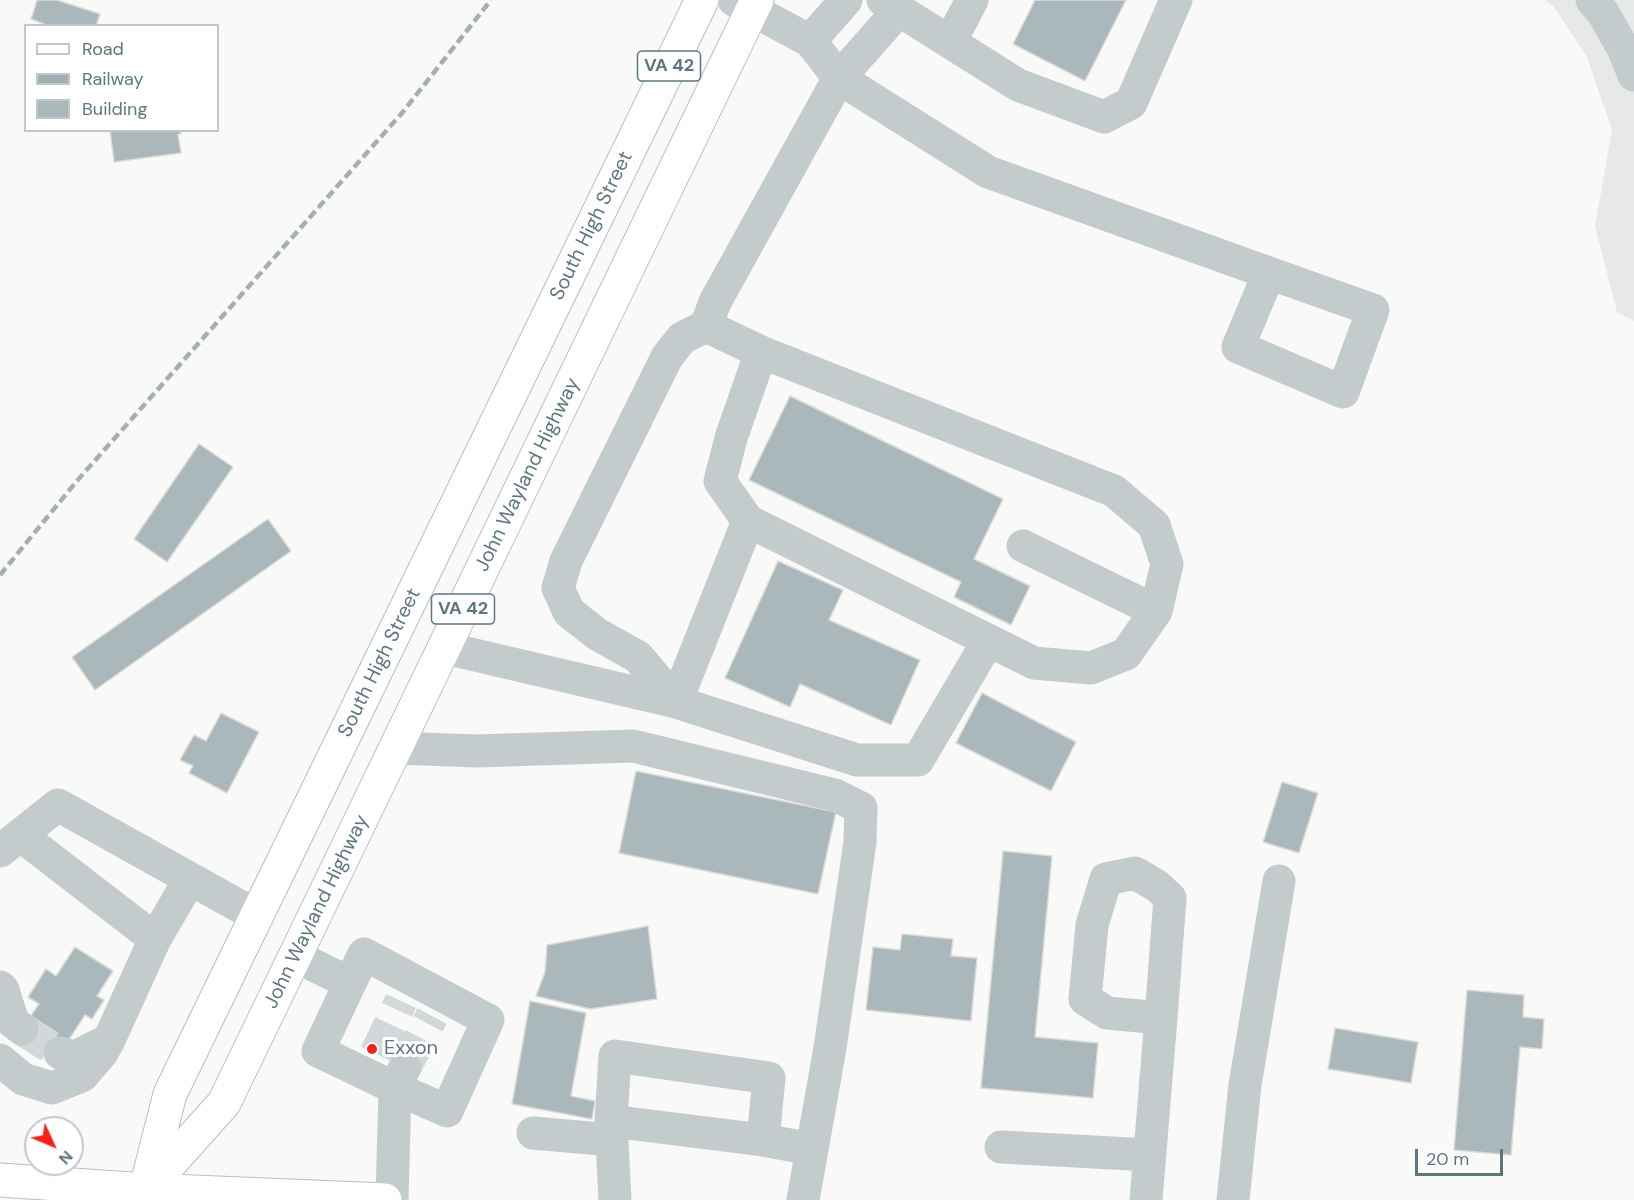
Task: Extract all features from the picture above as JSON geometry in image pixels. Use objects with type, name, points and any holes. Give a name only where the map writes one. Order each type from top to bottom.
[{"type":"main road","name":"South High Street","points":[[144,1195],[170,1094],[702,0]]},
{"type":"main road","name":"John Wayland Highway","points":[[144,1195],[224,1103],[444,648],[748,3]]},
{"type":"main road","points":[[0,1180],[144,1195],[385,1200]]},
{"type":"lane","points":[[810,41],[846,0]]},
{"type":"lane","points":[[951,42],[972,0]]},
{"type":"lane","points":[[676,702],[638,657],[597,634],[569,612],[558,588],[566,561],[667,357],[682,338],[706,326],[715,302],[839,78],[891,5],[1018,85],[1104,117],[1131,103],[1176,0]]},
{"type":"lane","points":[[1592,0],[1603,13],[1623,48],[1634,75]]},
{"type":"lane","points":[[748,3],[810,41],[839,78],[988,171],[1269,273]]},
{"type":"lane","points":[[706,326],[761,352],[1114,490],[1154,525],[1167,564],[1156,611],[1126,654],[1091,668],[1034,663],[748,521],[720,481],[731,438],[761,352]]},
{"type":"lane","points":[[676,702],[748,521]]},
{"type":"lane","points":[[1023,546],[1156,611]]},
{"type":"lane","points":[[444,648],[676,702],[856,760],[918,760],[988,641]]},
{"type":"lane","points":[[396,748],[476,751],[633,746],[835,795],[861,808],[859,853],[830,1048],[803,1200]]},
{"type":"lane","points":[[155,939],[10,843],[58,805],[257,916]]},
{"type":"lane","points":[[0,1059],[23,1079],[52,1088],[82,1076],[101,1054],[109,1040],[155,939],[190,879]]},
{"type":"lane","points":[[1233,1200],[1245,1085],[1279,881]]},
{"type":"lane","points":[[364,954],[407,990],[436,1006],[488,1020],[447,1111],[400,1078],[370,1064],[318,1051],[350,983],[364,954]]},
{"type":"lane","points":[[296,956],[350,983]]},
{"type":"lane","points":[[0,987],[13,1022],[22,1029]]},
{"type":"lane","points":[[1146,1200],[1161,1018]]},
{"type":"lane","points":[[60,1053],[75,1057],[109,1040]]},
{"type":"lane","points":[[615,1200],[611,1130],[615,1056],[768,1078],[763,1140]]},
{"type":"lane","points":[[392,1200],[400,1078]]},
{"type":"lane","points":[[533,1133],[611,1130],[763,1140],[812,1149]]},
{"type":"lane","points":[[1001,1147],[1149,1155]]},
{"type":"shaded area","points":[[1545,0],[1634,0],[1634,321],[1617,312],[1595,226],[1612,130],[1587,57],[1554,7]]},
{"type":"building","points":[[37,0],[57,0],[100,14],[97,24],[44,24],[31,19]]},
{"type":"building","points":[[1035,0],[1126,0],[1085,81],[1013,44]]},
{"type":"building","points":[[110,132],[180,132],[181,134],[178,134],[181,153],[114,162]]},
{"type":"building","points":[[790,396],[1003,499],[974,559],[1030,586],[1011,625],[954,597],[961,582],[749,480]]},
{"type":"building","points":[[199,444],[233,467],[167,562],[134,539]]},
{"type":"building","points":[[268,519],[291,551],[95,690],[72,657]]},
{"type":"building","points":[[778,561],[843,590],[829,620],[920,660],[891,725],[800,684],[790,707],[725,678]]},
{"type":"building","points":[[982,693],[1076,742],[1051,791],[956,743]]},
{"type":"building","points":[[221,713],[259,732],[227,793],[189,773],[193,766],[180,760],[194,735],[206,741]]},
{"type":"building","points":[[636,771],[836,812],[818,894],[619,853]]},
{"type":"building","points":[[1282,782],[1318,793],[1299,853],[1263,842]]},
{"type":"building","points":[[1003,851],[1052,856],[1035,1037],[1098,1043],[1093,1098],[981,1088]]},
{"type":"building","points":[[648,926],[657,999],[590,1009],[536,996],[545,972],[547,945]]},
{"type":"building","points":[[902,934],[953,939],[951,956],[977,958],[971,1021],[866,1010],[873,947],[900,950]]},
{"type":"building","points":[[75,947],[113,971],[97,996],[104,1000],[92,1019],[85,1015],[55,1061],[17,1036],[39,1004],[28,997],[46,969],[56,976]]},
{"type":"building","points":[[1467,990],[1524,995],[1523,1017],[1544,1019],[1542,1049],[1520,1047],[1511,1155],[1454,1150]]},
{"type":"building","points":[[530,1001],[586,1013],[571,1096],[595,1101],[592,1119],[512,1104]]},
{"type":"building","points":[[1335,1028],[1418,1042],[1411,1083],[1328,1069]]},
{"type":"tunnel","points":[[376,1054],[401,1001]]},
{"type":"tunnel","points":[[405,1067],[432,1016]]},
{"type":"tunnel","points":[[22,1029],[60,1053]]},
{"type":"railway","points":[[0,575],[76,482],[402,113],[491,0]]},
{"type":"place","name":"Exxon","points":[[372,1049]]}]
